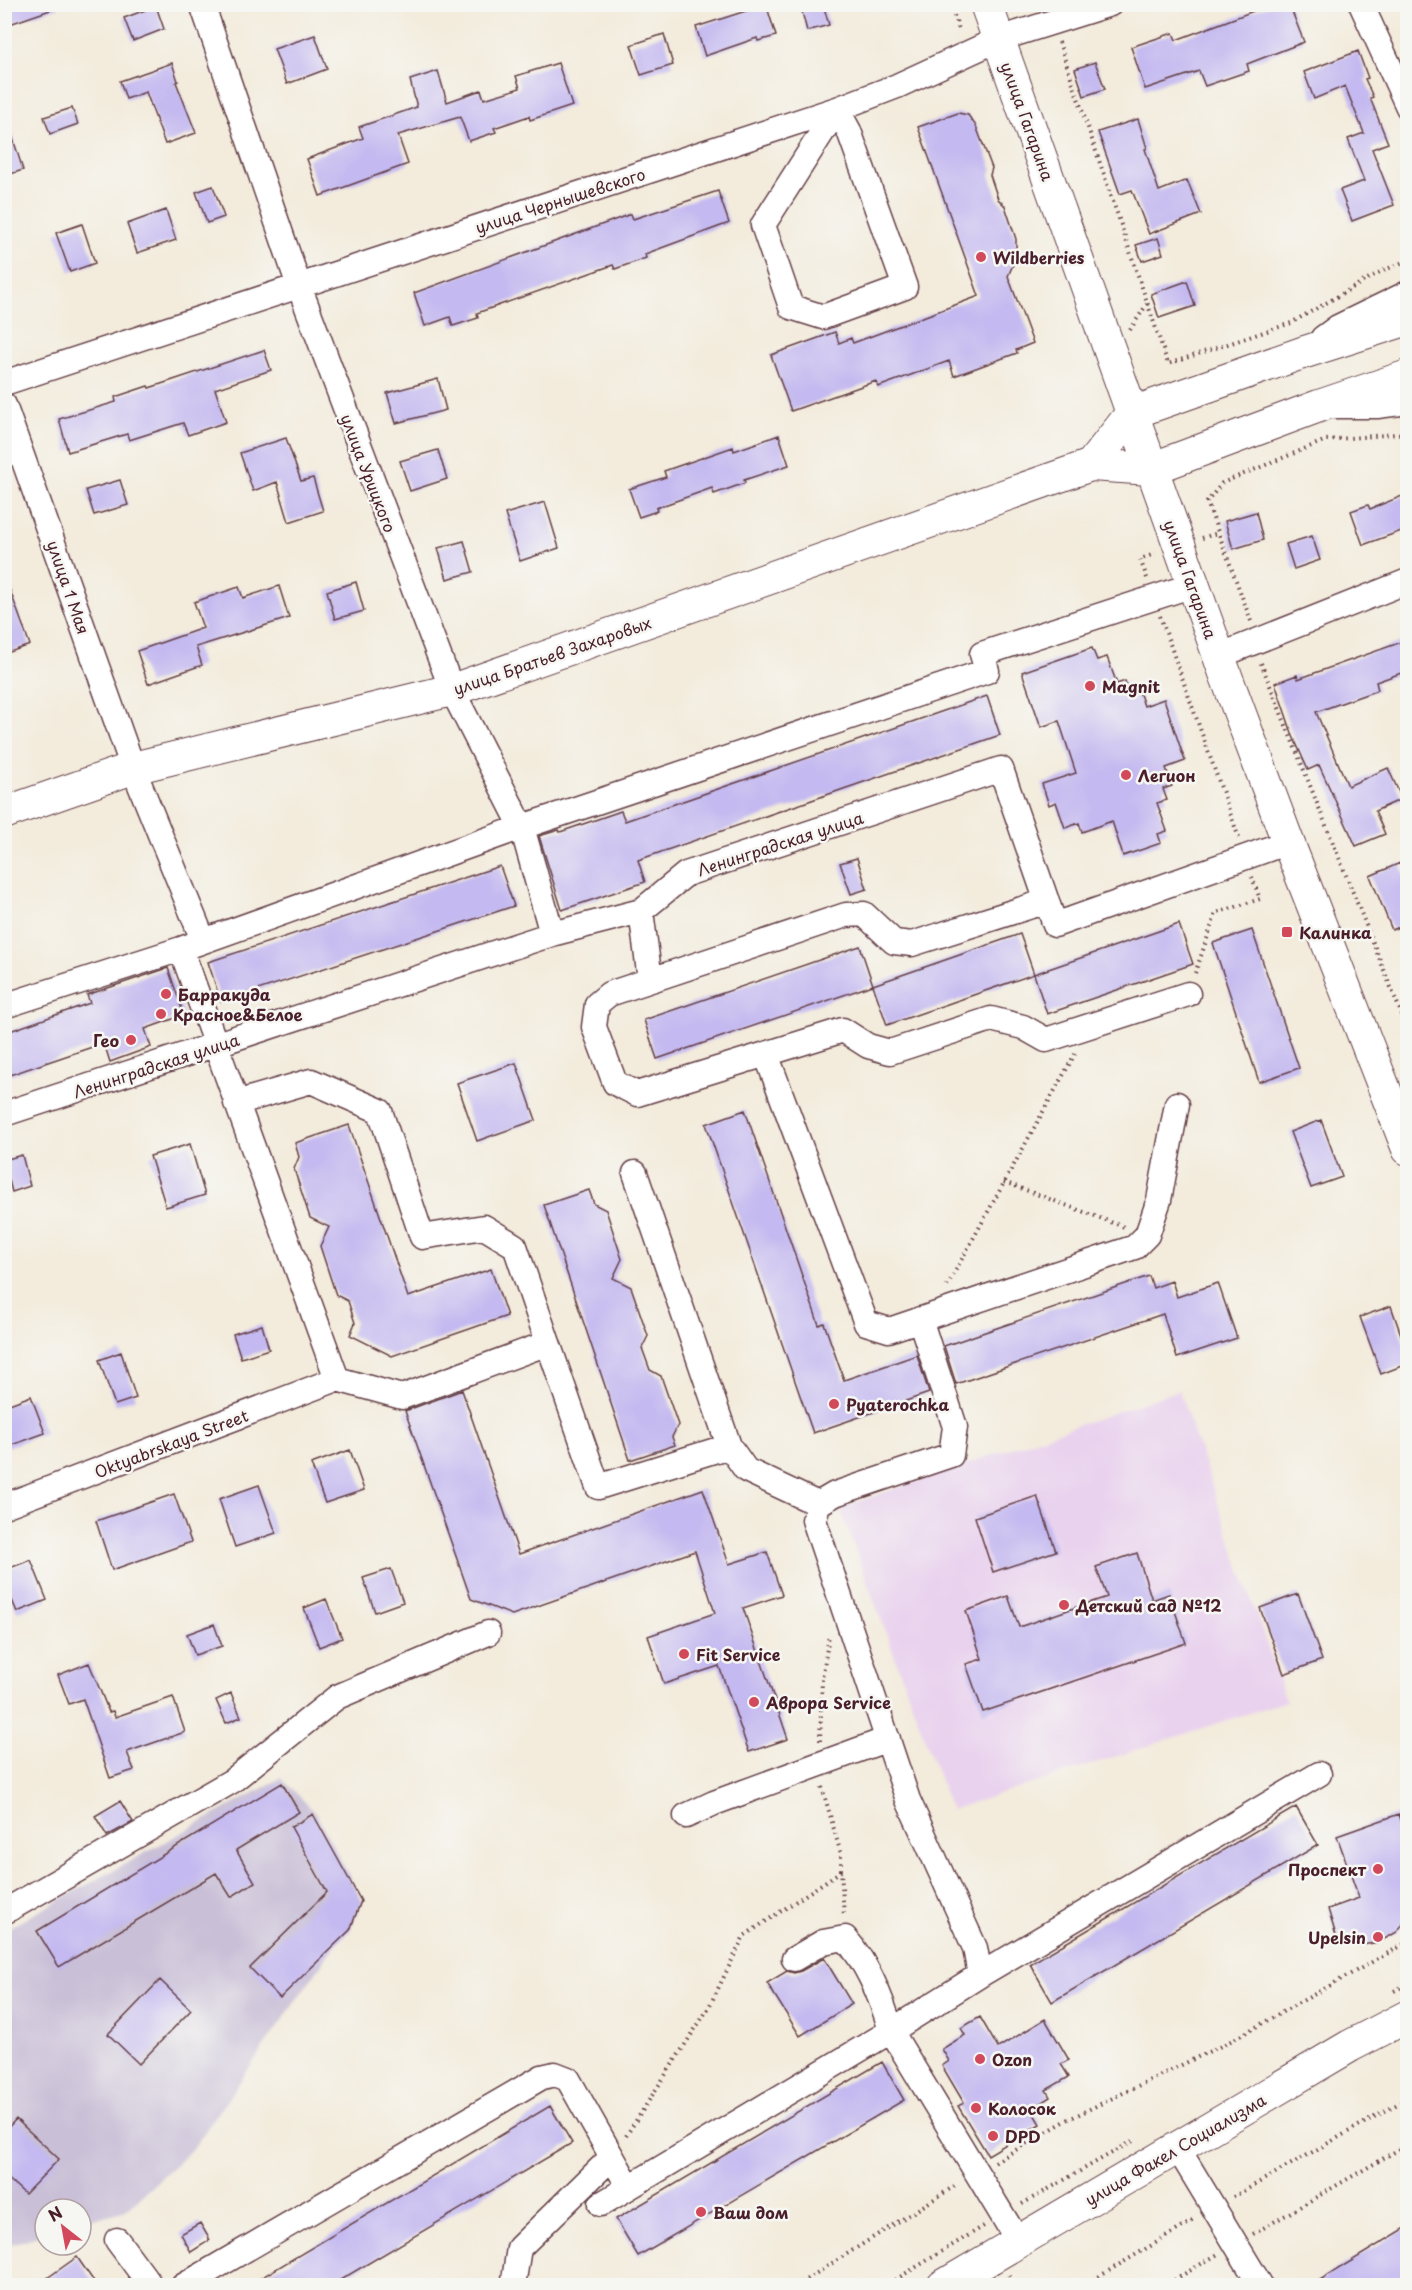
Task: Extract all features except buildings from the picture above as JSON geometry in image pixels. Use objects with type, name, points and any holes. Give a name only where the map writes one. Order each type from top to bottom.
[{"type":"main road","name":"улица Гагарина","points":[[986,4],[1151,469],[1287,842],[1407,1149]]},
{"type":"main road","points":[[1091,465],[1132,413],[1407,319]]},
{"type":"main road","points":[[1151,469],[1319,406],[1407,376]]},
{"type":"main road","name":"улица Братьев Захаровых","points":[[4,813],[133,768],[452,690],[1091,465],[1151,469]]},
{"type":"main road","name":"улица Факел Социализма","points":[[944,2286],[1010,2228],[1177,2147],[1350,2046],[1407,2016]]},
{"type":"street","name":"улица Урицкого","points":[[202,4],[299,286],[452,690],[522,827],[552,934]]},
{"type":"street","name":"улица Чернышевского","points":[[4,383],[837,109],[897,86],[999,39],[1110,4]]},
{"type":"street","points":[[1361,4],[1407,106]]},
{"type":"street","points":[[837,109],[849,131],[905,287],[823,317],[791,307],[763,225],[837,109]]},
{"type":"street","points":[[1302,353],[1338,327],[1407,293]]},
{"type":"street","points":[[1319,406],[1377,406],[1407,402]]},
{"type":"street","name":"улица 1 Мая","points":[[4,405],[133,768],[192,945],[216,1046],[337,1379]]},
{"type":"street","points":[[1219,656],[1407,581]]},
{"type":"street","points":[[4,1006],[192,945],[522,827],[987,671],[982,654],[1193,585]]},
{"type":"street","name":"Ленинградская улица","points":[[4,1114],[552,934],[641,911],[686,874],[1001,769],[1055,925],[1287,842]]},
{"type":"street","points":[[1047,901],[912,944],[894,942],[864,914],[846,915],[609,994],[597,1004],[594,1027],[615,1083],[637,1094],[843,1030],[868,1046],[890,1052],[991,1019],[1023,1027],[1046,1040],[1188,993]]},
{"type":"street","points":[[641,911],[650,980]]},
{"type":"street","points":[[766,1054],[866,1323],[890,1330],[1135,1248],[1147,1235],[1159,1200],[1177,1104]]},
{"type":"street","points":[[236,1103],[311,1081],[380,1111],[422,1237],[484,1227],[515,1246],[598,1487],[729,1446]]},
{"type":"street","points":[[635,1173],[729,1446],[746,1470],[818,1504]]},
{"type":"street","points":[[925,1318],[955,1427],[951,1455],[835,1494],[818,1504],[814,1521],[908,1800],[975,1948],[980,1975]]},
{"type":"street","points":[[337,1379],[402,1396],[548,1343]]},
{"type":"street","name":"Oktyabrskaya Street","points":[[4,1506],[337,1379]]},
{"type":"street","points":[[4,1912],[232,1781],[338,1697],[488,1633]]},
{"type":"street","points":[[686,1816],[714,1803],[888,1739]]},
{"type":"street","points":[[600,2204],[1319,1774]]},
{"type":"street","points":[[794,1959],[823,1942],[845,1938],[855,1950],[883,2006],[891,2031],[1010,2228]]},
{"type":"street","points":[[183,2286],[542,2077],[555,2074],[568,2079],[629,2187]]},
{"type":"street","points":[[1177,2147],[1261,2286]]},
{"type":"street","points":[[513,2286],[519,2248],[612,2157]]},
{"type":"street","points":[[117,2240],[151,2286]]},
{"type":"path","points":[[950,4],[967,53]]},
{"type":"path","points":[[1052,22],[1168,364],[1291,323],[1380,272],[1407,260]]},
{"type":"path","points":[[1126,336],[1148,303]]},
{"type":"path","points":[[1407,433],[1326,440],[1222,483],[1207,502],[1259,640],[1261,666],[1407,1030]]},
{"type":"path","points":[[1162,552],[1140,558],[1260,899],[1215,913],[1188,993]]},
{"type":"path","points":[[925,1318],[1091,1025]]},
{"type":"path","points":[[1004,1182],[1147,1235]]},
{"type":"path","points":[[830,1628],[822,1680],[819,1764],[824,1799],[841,1854],[845,1938]]},
{"type":"path","points":[[612,2157],[708,2009],[744,1936],[841,1871]]},
{"type":"path","points":[[796,2286],[976,2173],[1066,2120],[1227,2043],[1407,1942]]},
{"type":"path","points":[[1083,2286],[1407,2098]]},
{"type":"path","points":[[1164,2286],[1407,2144]]},
{"type":"path","points":[[885,2286],[1010,2228]]},
{"type":"shaded area","name":"Детский сад №12","points":[[1179,1390],[1286,1701],[951,1810],[840,1508]]},
{"type":"shaded area","points":[[281,1778],[315,1812],[363,1902],[194,2147],[126,2210],[93,2220],[93,2197],[33,2197],[33,2238],[5,2246],[5,1930]]},
{"type":"place","name":"Wildberries","points":[[981,257]]},
{"type":"place","name":"Magnit","points":[[1090,686]]},
{"type":"place","name":"Легион","points":[[1126,775]]},
{"type":"place","name":"Калинка","points":[[1287,932]]},
{"type":"place","name":"Барракуда","points":[[166,994]]},
{"type":"place","name":"Красное&Белое","points":[[161,1014]]},
{"type":"place","name":"Гео","points":[[131,1040]]},
{"type":"place","name":"Pyaterochka","points":[[834,1404]]},
{"type":"place","name":"Детский сад №12","points":[[1064,1605]]},
{"type":"place","name":"Fit Service","points":[[684,1654]]},
{"type":"place","name":"Аврора Service","points":[[754,1702]]},
{"type":"place","name":"Проспект","points":[[1378,1869]]},
{"type":"place","name":"Upelsin","points":[[1378,1937]]},
{"type":"place","name":"Ozon","points":[[980,2059]]},
{"type":"place","name":"Колосок","points":[[976,2108]]},
{"type":"place","name":"DPD","points":[[993,2136]]},
{"type":"place","name":"Ваш дом","points":[[701,2212]]}]
